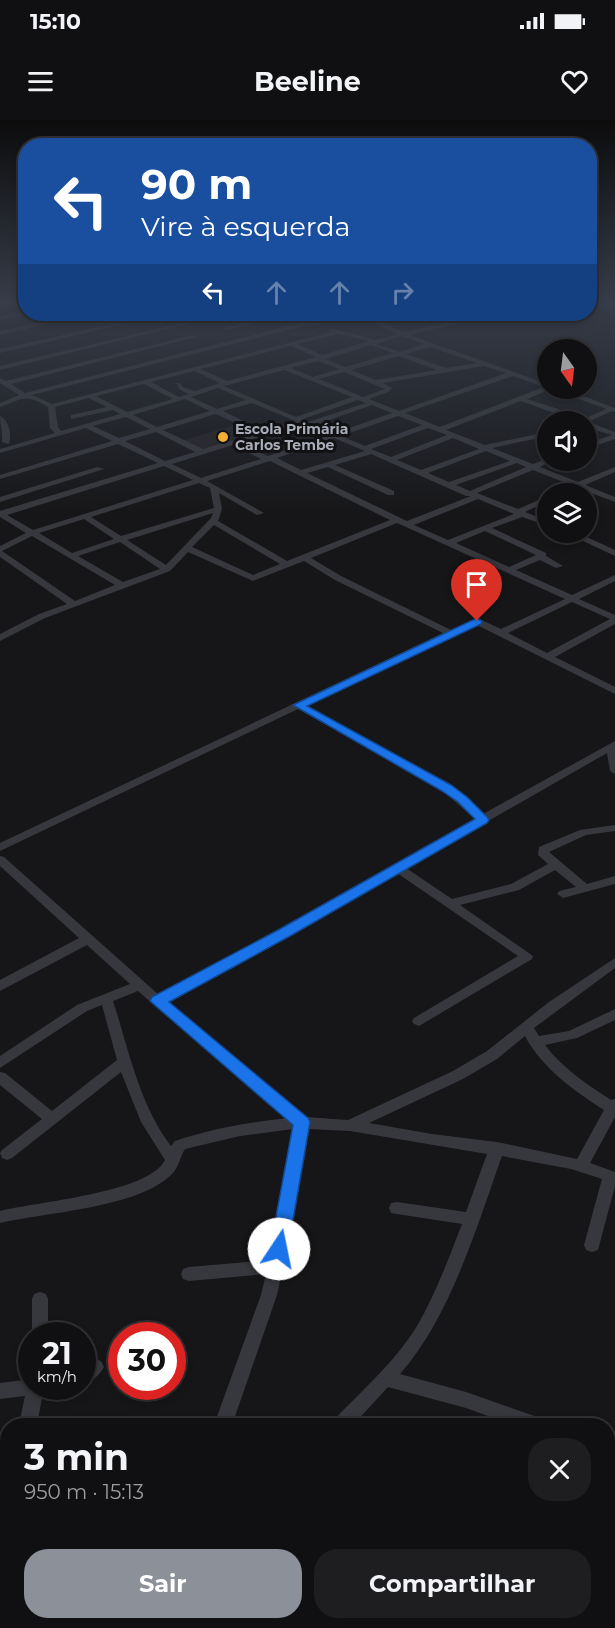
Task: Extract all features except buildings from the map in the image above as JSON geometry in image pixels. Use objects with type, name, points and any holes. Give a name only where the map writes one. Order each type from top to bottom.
[{"type":"street","points":[[0,388],[6,383],[48,372]]},
{"type":"street","points":[[86,372],[115,389]]},
{"type":"street","points":[[0,405],[24,395],[114,372]]},
{"type":"street","points":[[134,372],[182,398],[264,433]]},
{"type":"street","points":[[6,383],[24,395],[37,398],[51,406],[182,372]]},
{"type":"street","points":[[201,372],[253,400],[335,436],[472,495],[537,520]]},
{"type":"street","points":[[0,451],[268,372]]},
{"type":"street","points":[[296,372],[571,483]]},
{"type":"street","points":[[312,379],[339,372]]},
{"type":"street","points":[[303,421],[389,390],[354,372]]},
{"type":"street","points":[[377,382],[439,372]]},
{"type":"street","points":[[506,372],[537,383]]},
{"type":"street","points":[[72,603],[0,551],[34,532],[270,459],[511,374]]},
{"type":"street","points":[[72,382],[90,396],[125,415],[202,452]]},
{"type":"street","points":[[178,384],[181,388],[195,394]]},
{"type":"street","points":[[440,430],[537,392]]},
{"type":"street","points":[[521,399],[554,411]]},
{"type":"street","points":[[584,399],[613,409]]},
{"type":"street","points":[[139,400],[149,408]]},
{"type":"street","points":[[0,477],[253,400]]},
{"type":"street","points":[[601,405],[615,400]]},
{"type":"street","points":[[0,514],[303,421],[373,403]]},
{"type":"street","points":[[51,406],[54,428],[60,434]]},
{"type":"street","points":[[74,417],[113,408]]},
{"type":"street","points":[[597,416],[613,409]]},
{"type":"street","points":[[1,421],[7,432],[3,443],[28,442]]},
{"type":"street","points":[[301,472],[368,450],[429,425]]},
{"type":"street","points":[[87,426],[214,487],[260,513]]},
{"type":"street","points":[[597,428],[615,436]]},
{"type":"street","points":[[390,460],[454,435]]},
{"type":"street","points":[[421,473],[484,448],[537,436]]},
{"type":"street","points":[[597,443],[615,436]]},
{"type":"street","points":[[233,442],[301,472],[397,520],[452,542],[615,619]]},
{"type":"street","points":[[74,454],[83,459]]},
{"type":"street","points":[[448,485],[516,462]]},
{"type":"street","points":[[92,464],[117,479]]},
{"type":"street","points":[[328,464],[391,493]]},
{"type":"street","points":[[408,524],[537,465]]},
{"type":"street","points":[[0,500],[100,469]]},
{"type":"street","points":[[581,483],[613,471]]},
{"type":"street","points":[[0,638],[72,603],[167,569],[189,549],[213,521],[218,509],[214,487]]},
{"type":"street","points":[[597,493],[615,500]]},
{"type":"street","points":[[452,542],[537,504]]},
{"type":"street","points":[[73,555],[218,509]]},
{"type":"street","points":[[0,514],[123,586]]},
{"type":"street","points":[[87,517],[167,569]]},
{"type":"street","points":[[189,549],[254,578],[397,520]]},
{"type":"street","points":[[213,521],[288,565]]},
{"type":"street","points":[[487,528],[542,553],[540,556]]},
{"type":"street","points":[[592,543],[615,554]]},
{"type":"street","points":[[540,556],[559,566]]},
{"type":"street","points":[[511,569],[540,556]]},
{"type":"street","points":[[306,558],[338,578],[450,633]]},
{"type":"street","points":[[501,633],[615,578]]},
{"type":"street","points":[[549,656],[615,619]]},
{"type":"street","points":[[0,847],[477,621],[615,691]]},
{"type":"street","points":[[298,705],[446,788],[483,820]]},
{"type":"street","points":[[158,1001],[613,746],[615,771]]},
{"type":"street","points":[[585,888],[544,855],[543,850],[584,832],[615,828]]},
{"type":"street","points":[[1,863],[158,1001],[302,1122]]},
{"type":"street","points":[[452,903],[515,887],[556,865]]},
{"type":"street","points":[[398,868],[527,956],[419,1022]]},
{"type":"street","points":[[562,894],[615,880]]},
{"type":"street","points":[[0,986],[87,939]]},
{"type":"street","points":[[348,1126],[458,1075],[492,1055],[615,962]]},
{"type":"street","points":[[0,1063],[82,1008],[140,985]]},
{"type":"street","points":[[106,998],[129,1082],[158,1142],[173,1159]]},
{"type":"street","points":[[534,1042],[572,1035],[615,1014]]},
{"type":"street","points":[[527,1027],[534,1042],[559,1071],[614,1106],[582,1164]]},
{"type":"street","points":[[7,1154],[124,1062]]},
{"type":"street","points":[[0,1077],[51,1118]]},
{"type":"street","points":[[225,1418],[276,1266],[302,1122]]},
{"type":"street","points":[[0,1217],[88,1201],[148,1183],[168,1169],[174,1151],[180,1145],[255,1128],[302,1122],[348,1126],[497,1148],[582,1164],[612,1177],[592,1245]]},
{"type":"street","points":[[348,1418],[405,1358],[423,1332],[458,1256],[469,1219],[497,1148]]},
{"type":"street","points":[[397,1208],[469,1219]]},
{"type":"street","points":[[189,1274],[276,1266]]},
{"type":"street","points":[[40,1299],[40,1322]]},
{"type":"street","points":[[385,1378],[466,1400],[517,1418]]},
{"type":"street","points":[[0,1391],[18,1389]]},
{"type":"street","points":[[29,1418],[33,1400]]},
{"type":"shaded area","name":"Escola Primária Carlos Tembe","points":[[241,423],[264,433],[202,452],[181,441]]},
{"type":"place","name":"Escola Primária Carlos Tembe","points":[[223,437]]},
{"type":"route","points":[[279,1249],[302,1122],[288,1113],[158,1001],[483,820],[446,788],[298,705],[477,621]]}]
